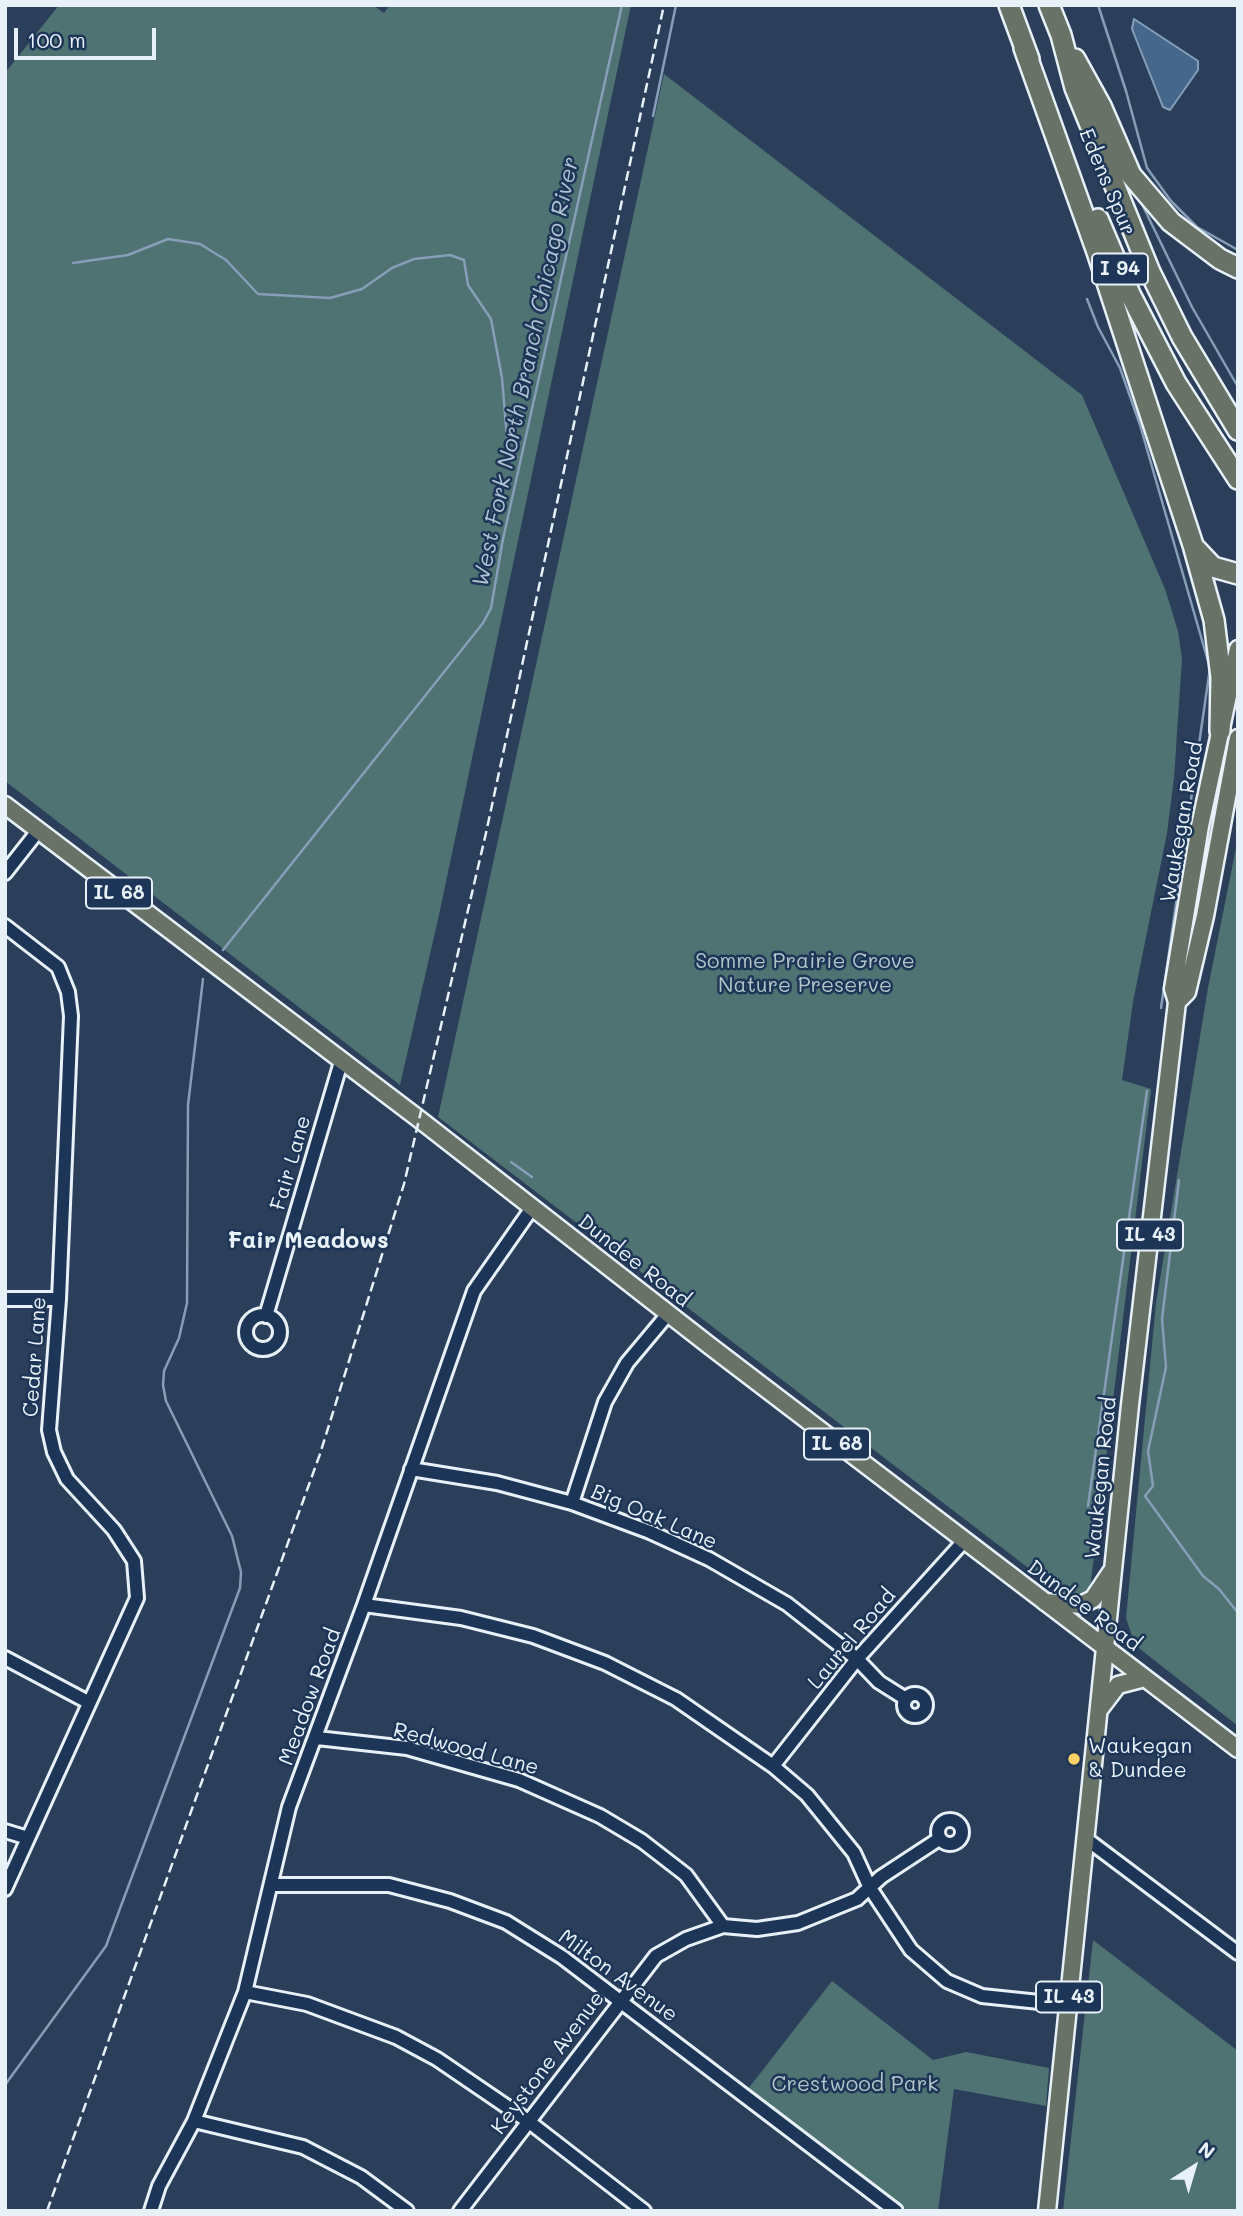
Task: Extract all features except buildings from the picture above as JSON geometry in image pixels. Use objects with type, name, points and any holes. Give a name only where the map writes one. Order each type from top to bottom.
[{"type":"highway","name":"Edens Spur","points":[[1009,5],[1024,48],[1130,294],[1176,383],[1238,479]]},
{"type":"highway","name":"Edens Spur","points":[[1049,5],[1061,35],[1075,88],[1150,272],[1182,337],[1238,430]]},
{"type":"highway","points":[[1061,35],[1101,106],[1130,175],[1171,222],[1220,259],[1238,268]]},
{"type":"highway","points":[[1024,48],[1097,252],[1194,545],[1214,620],[1229,735]]},
{"type":"highway","points":[[1194,545],[1206,563],[1221,572],[1238,574]]},
{"type":"main road","name":"Waukegan Road","points":[[1047,2211],[1104,1648],[1177,1002],[1173,989],[1202,815],[1229,735],[1238,649]]},
{"type":"main road","name":"Dundee Road","points":[[5,806],[1238,1749]]},
{"type":"main road","points":[[1044,1602],[1081,1605],[1093,1599],[1113,1570]]},
{"type":"main road","points":[[1098,1712],[1118,1685],[1145,1678]]},
{"type":"street","points":[[5,873],[38,831]]},
{"type":"street","name":"Cedar Lane","points":[[5,926],[58,967],[68,992],[71,1016],[59,1299],[49,1430],[54,1452],[67,1479],[114,1530],[134,1562],[137,1598],[5,1889]]},
{"type":"street","name":"Fair Lane","points":[[266,1316],[341,1062]]},
{"type":"street","name":"Meadow Road","points":[[151,2211],[159,2186],[194,2120],[245,1992],[273,1885],[289,1807],[365,1605],[474,1291],[532,1208]]},
{"type":"street","points":[[5,1299],[59,1299]]},
{"type":"street","points":[[572,1503],[605,1402],[627,1363],[668,1314]]},
{"type":"street","name":"Big Oak Lane","points":[[411,1469],[497,1483],[572,1503],[650,1532],[709,1559],[787,1604],[857,1659],[879,1682],[905,1699]]},
{"type":"street","name":"Laurel Road","points":[[773,1766],[857,1659],[964,1541]]},
{"type":"street","points":[[365,1605],[461,1618],[533,1636],[605,1663],[676,1699],[773,1766],[807,1795],[853,1853],[870,1888],[911,1950],[947,1981],[982,1996],[1068,2005]]},
{"type":"street","points":[[5,1658],[88,1702]]},
{"type":"street","name":"Redwood Lane","points":[[317,1738],[407,1748],[519,1780],[600,1816],[642,1841],[686,1875],[723,1926]]},
{"type":"street","points":[[5,1832],[28,1838]]},
{"type":"street","points":[[1085,1838],[1238,1953]]},
{"type":"street","name":"Keystone Avenue","points":[[460,2211],[656,1956],[686,1939],[723,1926],[757,1929],[798,1923],[857,1899],[939,1839]]},
{"type":"street","name":"Milton Avenue","points":[[273,1885],[389,1885],[450,1901],[506,1922],[562,1957],[896,2211]]},
{"type":"street","points":[[245,1992],[307,2004],[396,2037],[437,2059],[528,2122],[644,2211]]},
{"type":"street","points":[[194,2120],[303,2147],[361,2177],[407,2211]]},
{"type":"green space","points":[[59,5],[373,5],[384,13],[390,5],[631,5],[439,915],[400,1085],[5,781],[5,73]]},
{"type":"green space","name":"Somme Prairie Grove Nature Preserve","points":[[664,74],[1082,395],[1165,589],[1178,631],[1182,659],[1174,778],[1167,833],[1133,1002],[1122,1080],[1151,1089],[1089,1597],[1073,1602],[438,1117]]},
{"type":"green space","points":[[1238,838],[1238,1726],[1135,1645],[1126,1618],[1156,1303],[1208,988]]},
{"type":"green space","points":[[1093,1940],[1238,2051],[1238,2211],[1063,2211]]},
{"type":"green space","name":"Crestwood Park","points":[[832,1981],[933,2060],[966,2052],[1049,2068],[1046,2106],[954,2089],[938,2211],[909,2211],[748,2089]]},
{"type":"water","points":[[1134,19],[1198,61],[1198,70],[1170,110],[1163,107],[1132,29]]},
{"type":"waterway","name":"West Fork North Branch Chicago River","points":[[223,950],[483,623],[491,608],[503,539],[622,5]]},
{"type":"waterway","points":[[653,116],[676,5]]},
{"type":"waterway","points":[[1098,5],[1147,168],[1171,201],[1197,227],[1238,250]]},
{"type":"waterway","points":[[1139,198],[1192,307],[1238,387]]},
{"type":"waterway","points":[[73,263],[128,255],[168,239],[200,244],[226,260],[258,294],[330,298],[362,289],[392,268],[414,259],[450,255],[464,260],[468,285],[491,319],[502,378],[508,451],[517,457]]},
{"type":"waterway","points":[[1087,299],[1098,327],[1120,368],[1140,425],[1210,668],[1161,1008]]},
{"type":"waterway","name":"West Fork North Branch Chicago River","points":[[5,2085],[106,1946],[240,1588],[241,1572],[232,1536],[166,1401],[163,1385],[164,1371],[179,1338],[187,1303],[188,1105],[203,979]]},
{"type":"waterway","points":[[1088,1506],[1147,1091]]},
{"type":"waterway","points":[[511,1162],[532,1177]]},
{"type":"waterway","points":[[1179,1180],[1162,1319],[1166,1367],[1148,1451],[1153,1486],[1145,1496],[1203,1576],[1219,1589],[1238,1613]]},
{"type":"railway","points":[[47,2211],[320,1454],[404,1184],[486,833],[664,5]]},
{"type":"place","name":"Waukegan & Dundee","points":[[1074,1759]]},
{"type":"district","name":"Fair Meadows","points":[[308,1241]]}]
